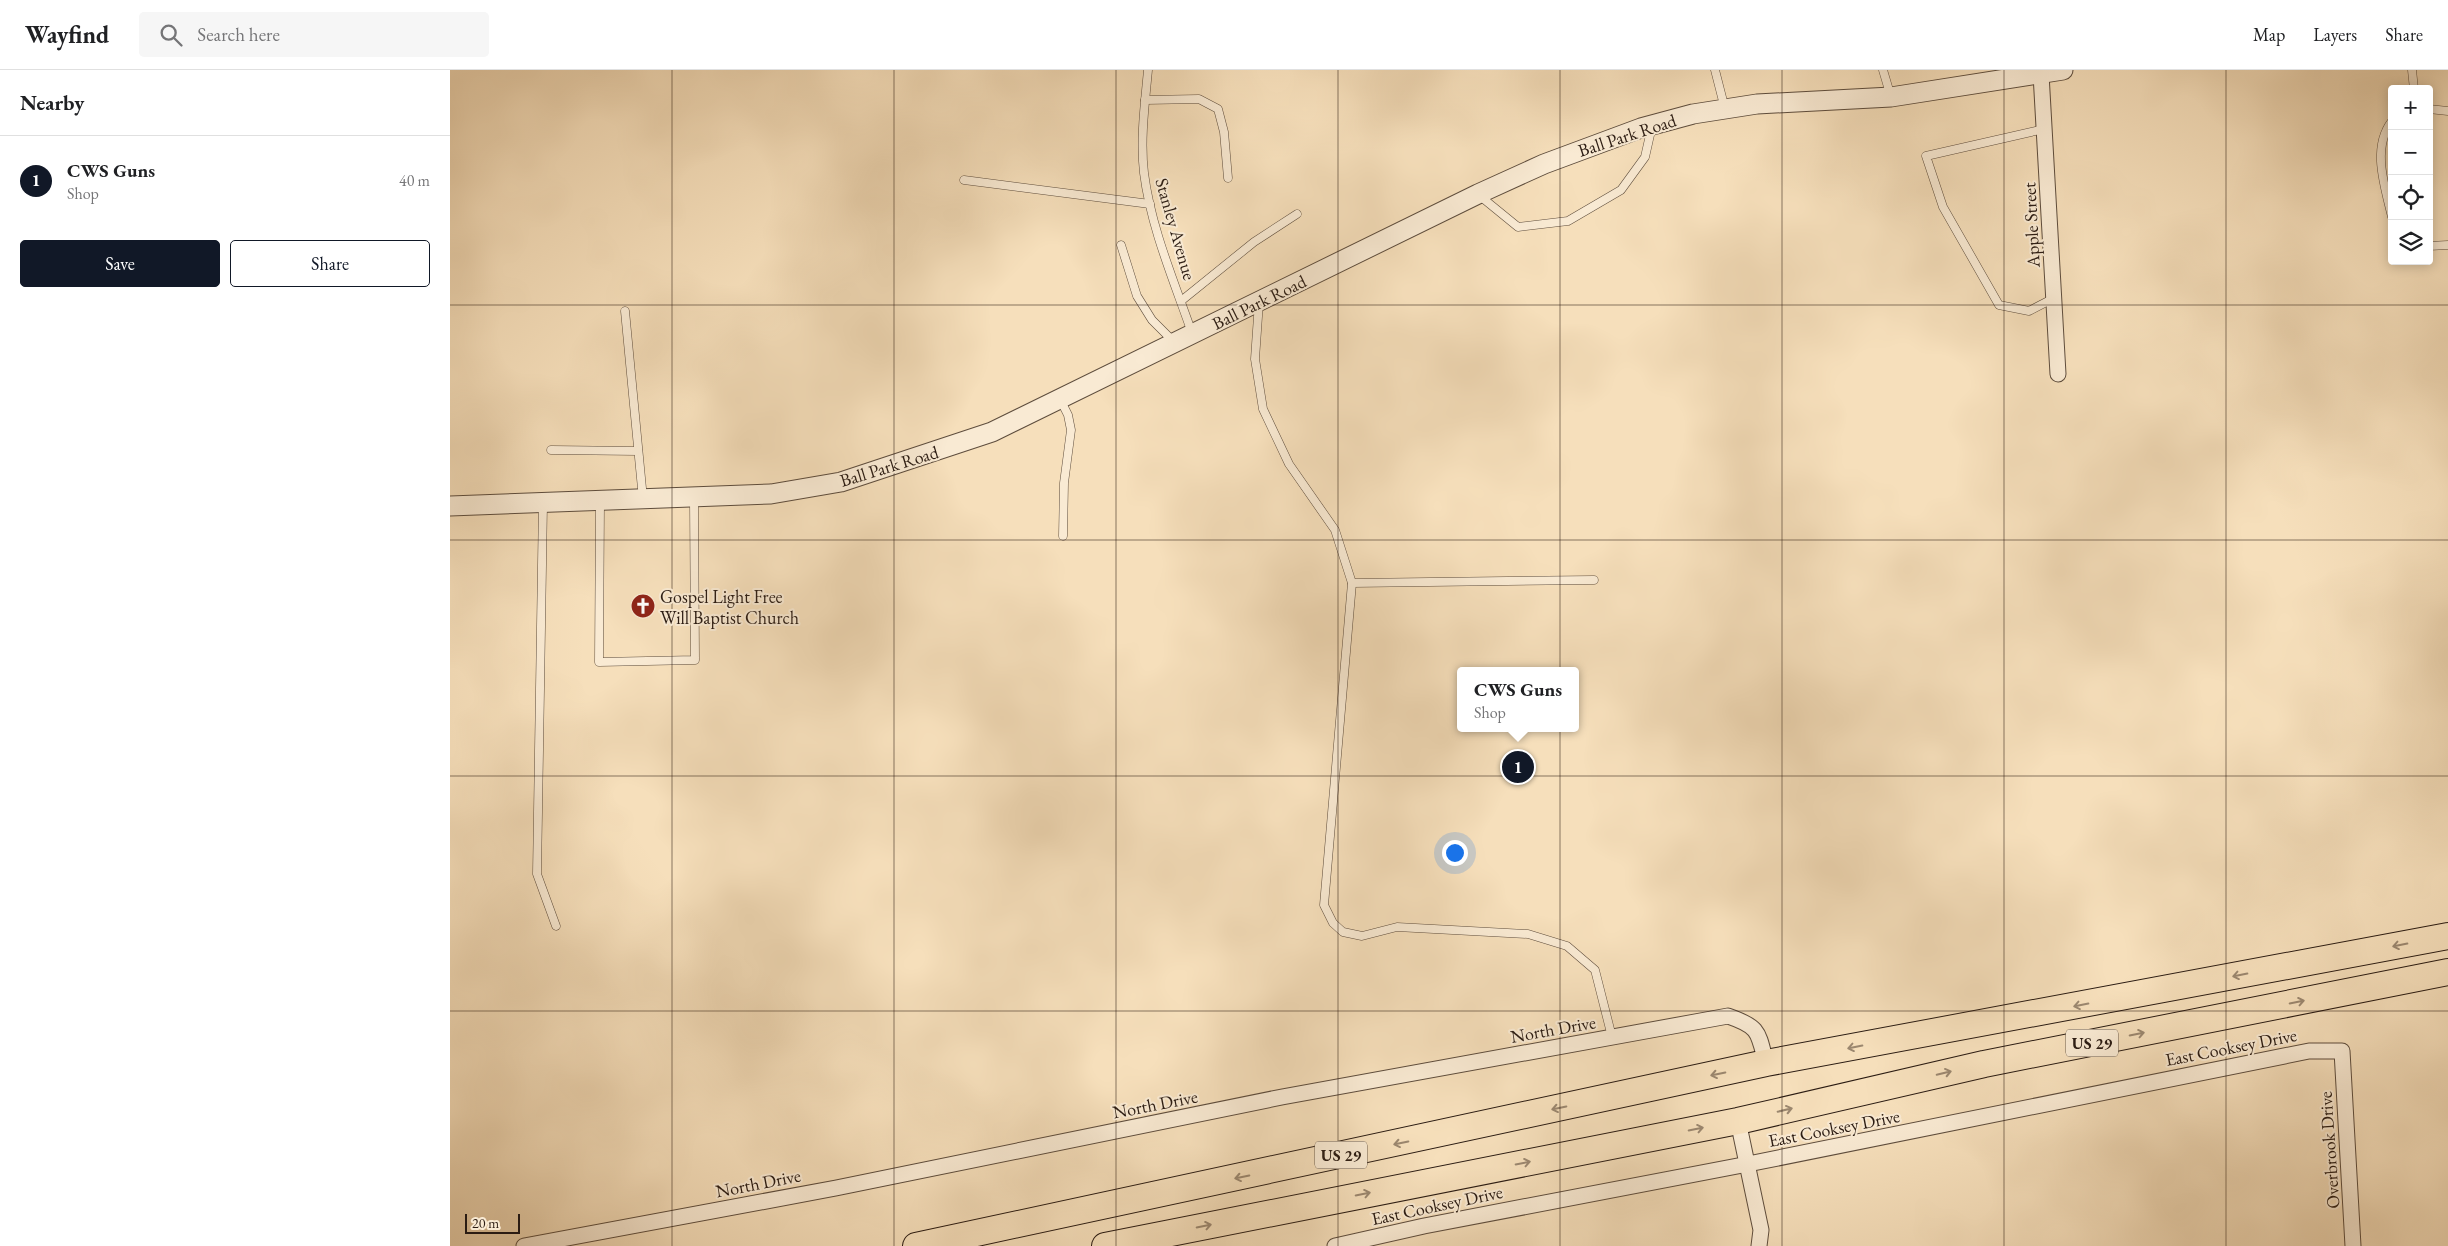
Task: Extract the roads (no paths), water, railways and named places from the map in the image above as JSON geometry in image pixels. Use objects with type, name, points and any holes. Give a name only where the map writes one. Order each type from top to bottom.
[{"type":"highway","name":"US 29","points":[[916,1246],[1766,1063],[2448,936]]},
{"type":"highway","name":"US 29","points":[[1105,1246],[1738,1121],[1984,1064],[2448,972]]},
{"type":"street","name":"Ball Park Road","points":[[450,506],[771,494],[841,482],[992,432],[1478,194],[1544,164],[1653,125],[1693,114],[1757,104],[1891,97],[2018,74],[2041,74],[2063,70]]},
{"type":"street","name":"Apple Street","points":[[2041,74],[2058,374]]},
{"type":"street","name":"North Drive","points":[[524,1246],[836,1188],[1282,1097],[1728,1016],[1747,1023],[1759,1034],[1766,1063]]},
{"type":"street","name":"East Cooksey Drive","points":[[1335,1246],[1433,1224],[1748,1164],[2309,1051],[2342,1051]]},
{"type":"street","name":"Overbrook Drive","points":[[2342,1051],[2353,1246]]},
{"type":"street","points":[[1738,1121],[1761,1230],[1759,1246]]},
{"type":"lane","name":"Stanley Avenue","points":[[1148,70],[1145,100],[1144,171],[1150,204],[1192,335]]},
{"type":"lane","points":[[1715,70],[1725,109]]},
{"type":"lane","points":[[1883,70],[1891,97]]},
{"type":"lane","points":[[2412,70],[2414,85]]},
{"type":"lane","points":[[1145,100],[1199,99],[1218,109],[1224,132],[1228,178]]},
{"type":"lane","points":[[2433,109],[2448,110]]},
{"type":"lane","points":[[1478,194],[1518,227],[1568,221],[1621,190],[1645,157],[1653,125]]},
{"type":"lane","points":[[2388,127],[2385,131],[2380,169],[2388,201]]},
{"type":"lane","points":[[2044,129],[1926,156],[1943,208],[1999,304],[2029,311],[2054,298]]},
{"type":"lane","points":[[964,180],[1150,204]]},
{"type":"lane","points":[[1181,301],[1254,242],[1297,214]]},
{"type":"lane","points":[[1121,245],[1137,296],[1152,320],[1175,344]]},
{"type":"lane","points":[[2433,246],[2448,245]]},
{"type":"lane","points":[[1258,302],[1255,359],[1263,409],[1289,464],[1335,530],[1352,583],[1324,905],[1333,923],[1344,932],[1362,936],[1397,927],[1528,934],[1567,946],[1595,970],[1612,1037]]},
{"type":"lane","points":[[625,311],[643,499]]},
{"type":"lane","points":[[1060,399],[1068,415],[1071,430],[1064,483],[1063,536]]},
{"type":"lane","points":[[551,450],[638,451]]},
{"type":"lane","points":[[600,501],[599,662],[695,660],[694,497]]},
{"type":"lane","points":[[543,503],[537,874],[556,926]]},
{"type":"lane","points":[[1352,583],[1594,580]]},
{"type":"place","name":"Gospel Light Free Will Baptist Church","points":[[643,606]]},
{"type":"place","name":"CWS Guns","points":[[1518,767]]}]
